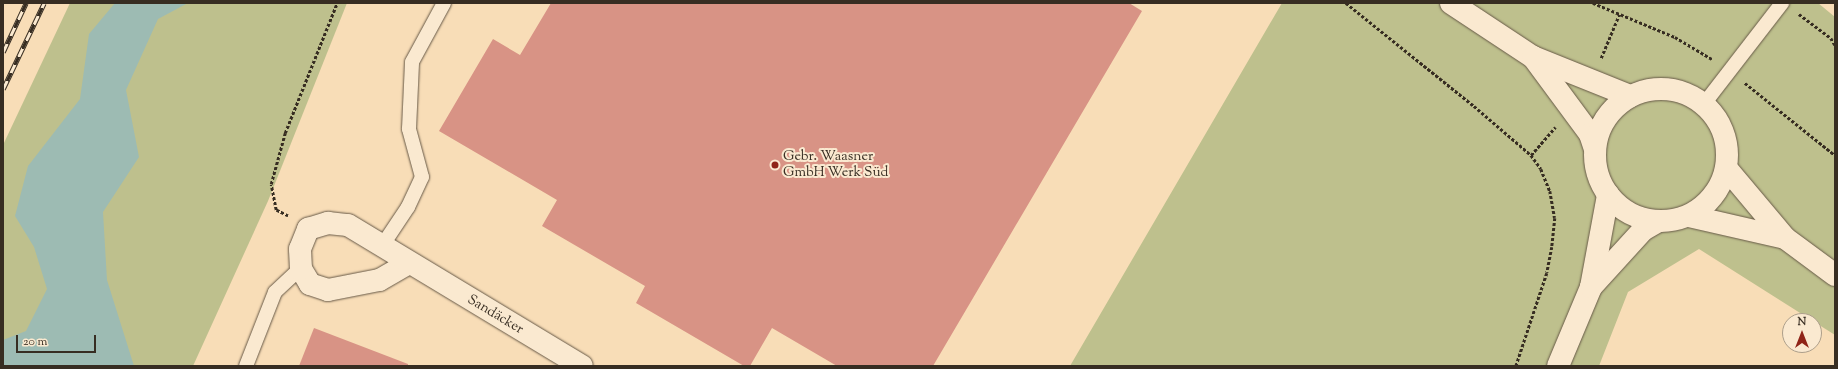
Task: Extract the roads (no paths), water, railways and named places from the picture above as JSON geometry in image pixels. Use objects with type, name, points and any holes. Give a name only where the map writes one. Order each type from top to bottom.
[{"type":"main road","points":[[1451,3],[1534,57],[1630,96]]},
{"type":"main road","points":[[1534,57],[1590,134],[1595,149]]},
{"type":"main road","points":[[1657,222],[1638,218],[1621,208],[1608,195],[1595,165],[1595,149],[1601,127],[1613,109],[1630,96],[1655,89],[1681,92],[1704,104],[1719,122],[1728,145],[1727,169],[1713,197],[1689,216]]},
{"type":"main road","points":[[1727,169],[1785,238],[1835,275]]},
{"type":"main road","points":[[1558,366],[1592,287],[1608,195]]},
{"type":"main road","points":[[1592,287],[1643,230],[1657,222],[1689,216],[1785,238]]},
{"type":"main road","name":"Sandäcker","points":[[301,268],[300,250],[308,229],[328,223],[348,225],[582,366]]},
{"type":"main road","points":[[301,268],[310,284],[328,290],[379,280],[409,263]]},
{"type":"lane","points":[[382,246],[408,207],[422,176],[409,129],[412,62],[444,3]]},
{"type":"lane","points":[[1704,104],[1782,3]]},
{"type":"lane","points":[[246,366],[275,292],[301,268]]},
{"type":"water","points":[[115,3],[188,3],[158,19],[126,90],[139,157],[103,212],[107,280],[134,366],[3,366],[3,340],[26,331],[47,289],[34,247],[15,216],[28,166],[80,99],[89,34]]},
{"type":"railway","points":[[3,52],[26,3]]},
{"type":"railway","points":[[3,89],[44,3]]},
{"type":"place","name":"Gebr. Waasner GmbH Werk Süd","points":[[775,165]]}]
